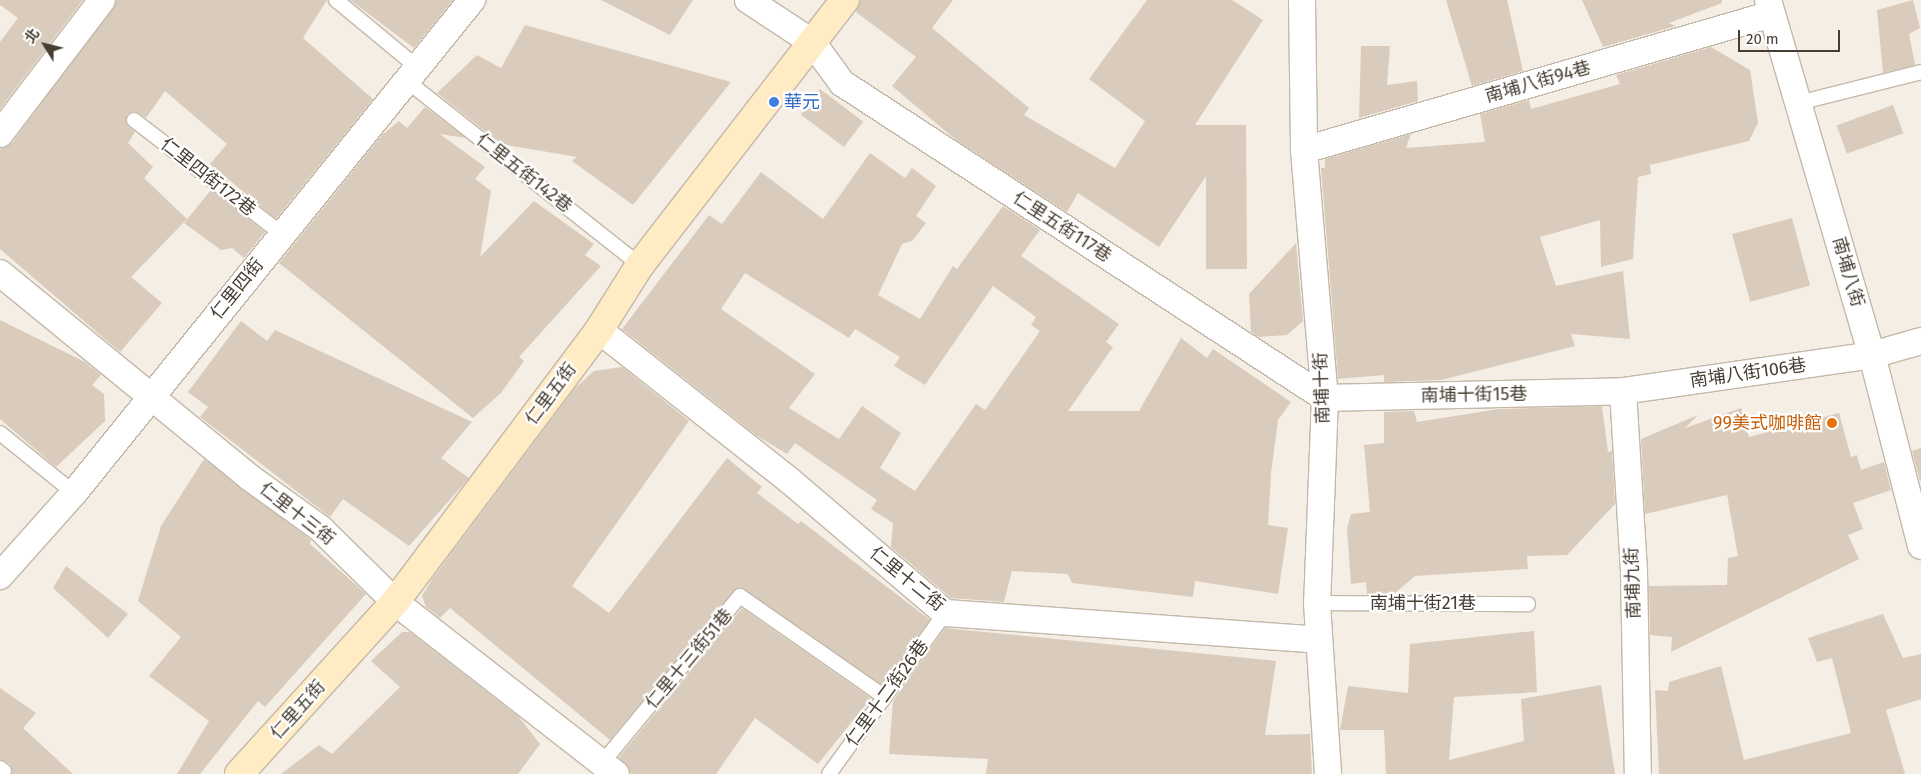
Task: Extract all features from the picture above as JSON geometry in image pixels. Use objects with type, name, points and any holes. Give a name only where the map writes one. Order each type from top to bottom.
[{"type":"street","points":[[0,134],[102,0]]},
{"type":"street","name":"仁里四街","points":[[0,576],[74,493],[472,0]]},
{"type":"street","points":[[748,0],[812,42]]},
{"type":"street","name":"仁里五街","points":[[239,774],[395,602],[599,330],[640,265],[845,0]]},
{"type":"street","name":"南埔十街","points":[[1302,1],[1304,150],[1324,398],[1317,603],[1328,774]]},
{"type":"street","name":"南埔八街94巷","points":[[1304,150],[1770,7]]},
{"type":"street","name":"南埔八街","points":[[1770,7],[1872,355],[1921,546]]},
{"type":"street","name":"仁里五街117巷","points":[[812,42],[842,83],[1324,398]]},
{"type":"street","name":"仁里十三街","points":[[0,273],[152,394],[249,477],[322,529],[395,602],[610,768]]},
{"type":"street","name":"仁里十二街","points":[[599,330],[789,480],[945,613],[1319,640]]},
{"type":"street","name":"南埔八街106巷","points":[[1623,391],[1872,355],[1921,341]]},
{"type":"street","name":"南埔十街15巷","points":[[1324,398],[1623,391]]},
{"type":"street","name":"南埔九街","points":[[1623,391],[1634,574],[1638,774]]},
{"type":"lane","name":"仁里五街142巷","points":[[336,0],[412,74],[640,265]]},
{"type":"lane","points":[[1798,103],[1921,72]]},
{"type":"lane","name":"仁里四街172巷","points":[[134,120],[282,234]]},
{"type":"lane","points":[[0,433],[74,493]]},
{"type":"lane","name":"仁里十三街51巷","points":[[610,768],[740,596],[882,696]]},
{"type":"lane","name":"南埔十街21巷","points":[[1317,603],[1528,604]]},
{"type":"lane","name":"仁里十二街26巷","points":[[829,774],[882,696],[945,613]]},
{"type":"building","points":[[0,0],[83,0],[0,109],[0,42],[18,18],[0,5]]},
{"type":"building","points":[[117,0],[327,0],[303,38],[373,99],[276,219],[210,164],[227,144],[165,91],[146,118],[136,111],[127,114],[126,124],[135,132],[128,143],[153,167],[144,178],[187,219],[131,277],[162,303],[120,352],[0,249],[0,149],[12,143]]},
{"type":"building","points":[[350,0],[453,0],[414,48]]},
{"type":"building","points":[[601,0],[693,0],[670,35]]},
{"type":"building","points":[[860,0],[953,0],[932,28],[1029,108],[1024,115],[1115,168],[1145,121],[1089,79],[1147,0],[1232,0],[1263,20],[1195,125],[1246,125],[1247,269],[1206,269],[1206,176],[1159,247],[1078,193],[1067,212],[956,140],[892,86],[916,57],[856,12]]},
{"type":"building","points":[[1446,0],[1507,0],[1523,71],[1472,86]]},
{"type":"building","points":[[1582,0],[1722,0],[1722,3],[1669,23],[1676,26],[1603,47]]},
{"type":"building","points":[[1913,0],[1920,28],[1909,34],[1915,65],[1883,73],[1877,10]]},
{"type":"building","points":[[525,25],[731,82],[633,205],[572,161],[577,157],[501,144],[437,93],[477,55],[501,68]]},
{"type":"building","points":[[1361,46],[1390,46],[1387,85],[1417,81],[1418,101],[1359,118]]},
{"type":"building","points":[[1711,47],[1750,70],[1758,123],[1749,141],[1650,165],[1651,174],[1638,177],[1633,259],[1601,267],[1600,220],[1540,237],[1556,286],[1623,271],[1630,339],[1571,334],[1575,346],[1441,380],[1384,382],[1384,375],[1338,379],[1321,168],[1325,168],[1325,159],[1411,134],[1406,148],[1485,142],[1480,114],[1529,100],[1531,109],[1620,84],[1616,75]]},
{"type":"building","points":[[820,89],[863,121],[844,147],[801,115]]},
{"type":"building","points":[[1893,105],[1903,133],[1847,154],[1837,126]]},
{"type":"building","points":[[425,107],[466,138],[440,134],[485,167],[475,179],[491,191],[480,257],[534,201],[594,244],[585,255],[601,266],[519,357],[524,361],[501,393],[473,418],[279,263],[382,135],[399,121],[407,128]]},
{"type":"building","points":[[870,153],[905,178],[912,168],[936,186],[916,216],[926,223],[912,241],[902,244],[878,295],[920,319],[953,266],[957,269],[1003,206],[1040,230],[1021,256],[1119,324],[1106,342],[1113,347],[1068,411],[1139,411],[1181,338],[1207,358],[1213,349],[1291,402],[1278,420],[1271,473],[1268,525],[1288,528],[1278,594],[1195,581],[1193,597],[1072,583],[1068,574],[1012,571],[1004,602],[951,598],[891,547],[893,523],[871,509],[877,500],[795,443],[787,454],[756,435],[622,329],[709,215],[722,224],[761,172],[823,219]],"holes":[[[745,273],[849,338],[855,329],[900,357],[894,366],[925,385],[993,286],[1036,317],[1031,325],[1040,331],[985,410],[976,404],[915,491],[880,468],[901,433],[862,406],[839,439],[789,408],[815,374],[721,309]]]},
{"type":"building","points":[[211,190],[265,232],[244,258],[232,248],[221,250],[184,223]]},
{"type":"building","points":[[1792,218],[1810,286],[1750,302],[1732,234]]},
{"type":"building","points":[[1296,243],[1303,321],[1287,335],[1259,337],[1251,332],[1249,294]]},
{"type":"building","points":[[0,320],[85,362],[101,375],[92,385],[104,394],[105,421],[56,467],[0,419]]},
{"type":"building","points":[[241,321],[267,341],[275,330],[472,422],[441,458],[469,478],[409,546],[343,499],[330,517],[200,417],[208,407],[188,392]]},
{"type":"building","points":[[622,367],[689,421],[572,586],[609,613],[727,458],[762,487],[757,493],[798,524],[801,521],[930,620],[882,685],[737,588],[610,740],[450,608],[440,618],[426,607],[422,596],[432,579],[575,388],[594,371]]},
{"type":"building","points":[[1602,406],[1608,452],[1612,451],[1615,504],[1567,555],[1527,556],[1528,569],[1415,576],[1395,593],[1367,594],[1366,582],[1351,584],[1347,529],[1351,514],[1370,512],[1364,445],[1384,443],[1384,412],[1414,411],[1417,422],[1499,409]]},
{"type":"building","points":[[1741,408],[1749,437],[1839,413],[1851,457],[1857,455],[1861,470],[1884,462],[1891,490],[1853,503],[1863,529],[1848,535],[1859,559],[1671,652],[1672,637],[1650,635],[1649,586],[1727,585],[1728,558],[1738,556],[1727,495],[1645,514],[1641,439],[1698,415],[1685,428]]},
{"type":"building","points":[[1921,448],[1921,480],[1920,481],[1912,451]]},
{"type":"building","points":[[204,459],[311,540],[310,544],[366,594],[265,707],[258,701],[200,774],[177,774],[209,721],[149,676],[181,637],[138,601],[161,526]]},
{"type":"building","points":[[66,566],[128,614],[108,638],[53,588]]},
{"type":"building","points":[[742,608],[871,698],[818,764],[755,718],[716,774],[631,774],[619,757]]},
{"type":"building","points":[[1883,614],[1903,658],[1921,654],[1921,699],[1886,710],[1905,774],[1659,774],[1655,690],[1668,691],[1669,682],[1721,666],[1744,760],[1851,733],[1832,658],[1817,662],[1808,638]]},
{"type":"building","points":[[945,628],[1276,661],[1265,735],[1310,734],[1312,774],[986,774],[988,759],[889,754],[893,701]]},
{"type":"building","points":[[1534,631],[1537,692],[1454,697],[1449,760],[1524,741],[1521,699],[1601,685],[1615,774],[1386,774],[1384,730],[1340,730],[1348,686],[1408,693],[1410,644]]},
{"type":"building","points":[[402,632],[410,632],[519,717],[540,744],[518,774],[281,774],[319,745],[332,754],[400,687],[371,661]]},
{"type":"building","points":[[0,688],[36,713],[23,728],[73,774],[12,774],[10,764],[0,759]]},
{"type":"place","name":"華元","points":[[774,102]]},
{"type":"place","name":"99美式咖啡館","points":[[1832,423]]}]
